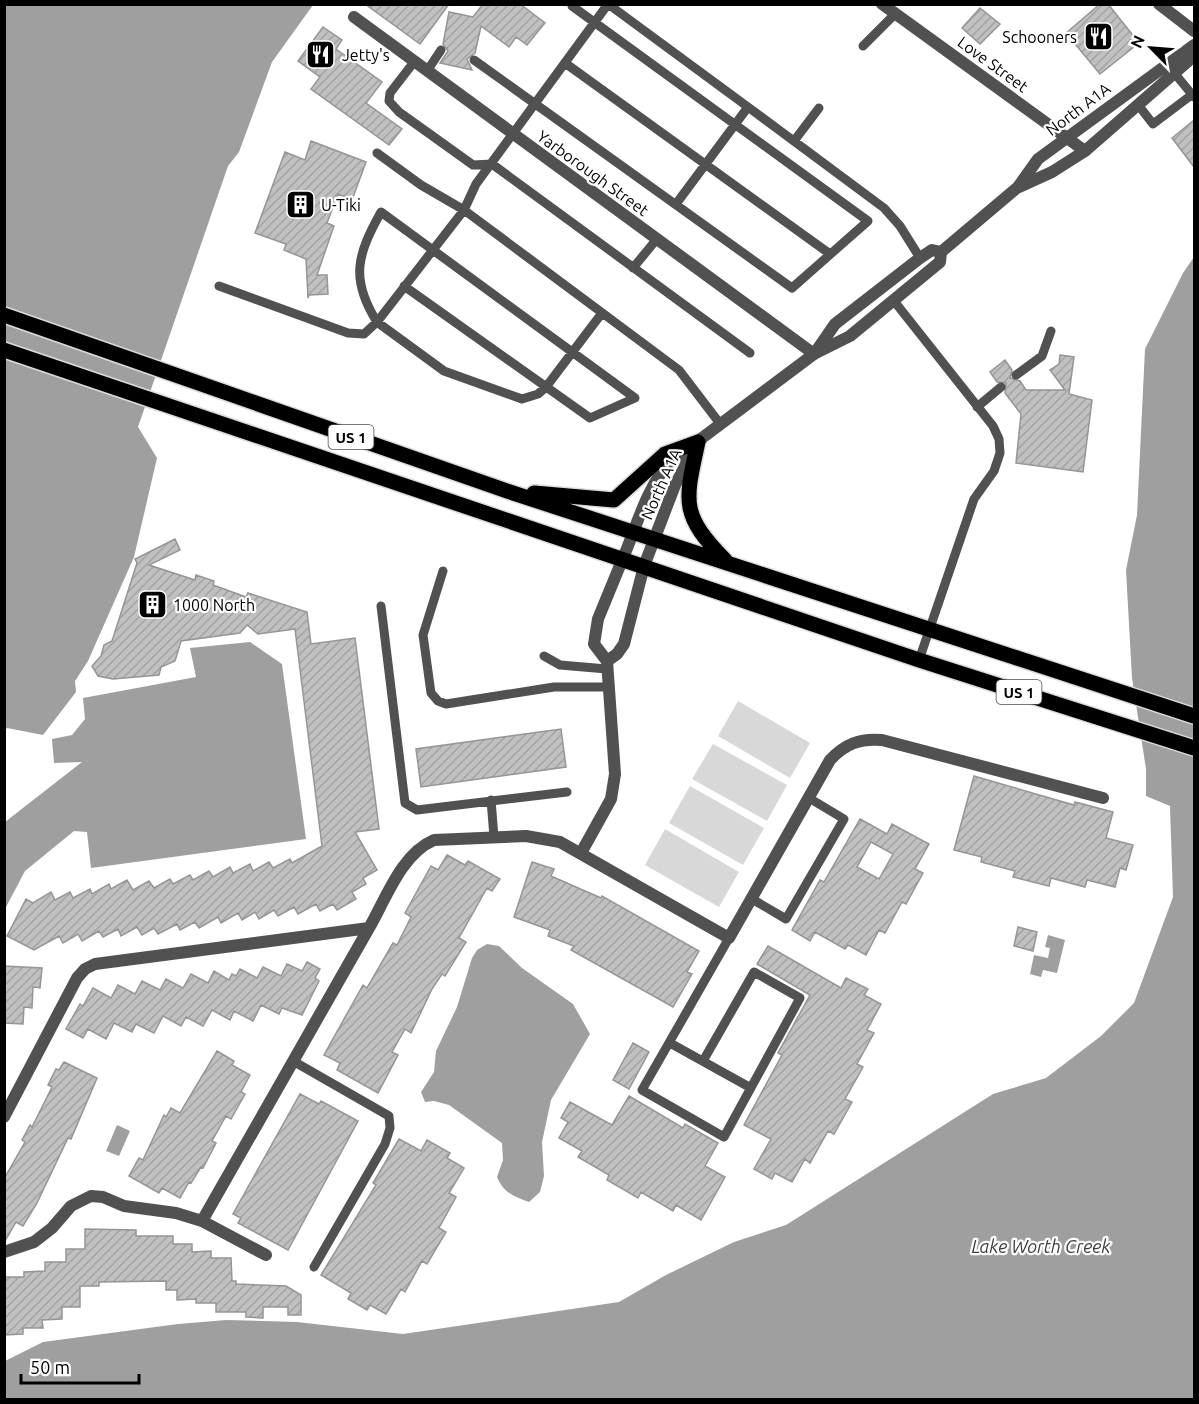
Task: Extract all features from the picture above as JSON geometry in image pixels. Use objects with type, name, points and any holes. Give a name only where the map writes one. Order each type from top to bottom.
[{"type":"main road","name":"US 1","points":[[4,315],[507,491],[635,531],[930,631],[1194,716]]},
{"type":"main road","name":"US 1","points":[[4,350],[919,660],[1194,748]]},
{"type":"main road","points":[[507,491],[614,500],[664,454],[698,442]]},
{"type":"main road","points":[[698,442],[688,485],[688,510],[701,534],[727,562]]},
{"type":"street","name":"Love Street","points":[[882,4],[1085,151]]},
{"type":"street","points":[[1159,4],[1194,31]]},
{"type":"street","name":"Yarborough Street","points":[[354,17],[380,30],[414,62],[814,354]]},
{"type":"street","name":"North A1A","points":[[698,442],[675,485],[644,566],[624,644],[607,665],[594,644],[598,619],[658,475],[670,462],[814,354],[850,336],[894,301],[940,262],[941,252],[1018,187],[1038,159],[1194,45]]},
{"type":"street","name":"North A1A","points":[[1018,187],[1052,172],[1085,151],[1176,75],[1194,56]]},
{"type":"street","name":"North A1A","points":[[814,354],[836,324],[920,258],[932,250],[941,252]]},
{"type":"street","points":[[581,853],[605,810],[614,787],[615,740],[607,687],[607,665]]},
{"type":"street","points":[[202,1221],[408,860],[424,844],[446,838],[494,837],[538,837],[560,842],[729,938],[809,798],[838,752],[848,745],[871,739],[1104,798]]},
{"type":"street","points":[[4,1117],[72,987],[85,969],[95,964],[369,928]]},
{"type":"street","points":[[4,1252],[34,1242],[52,1228],[71,1206],[92,1196],[103,1197],[124,1206],[176,1213],[202,1221],[266,1255]]},
{"type":"lane","points":[[219,286],[348,333],[364,334],[377,322],[464,210],[476,184],[608,4],[884,208],[900,226],[920,258]]},
{"type":"lane","points":[[474,60],[792,288],[868,221],[572,6]]},
{"type":"lane","points":[[862,46],[896,14]]},
{"type":"lane","points":[[427,71],[441,50]]},
{"type":"lane","points":[[414,62],[390,93],[389,101],[399,112],[473,165],[492,164],[750,353]]},
{"type":"lane","points":[[565,63],[830,254]]},
{"type":"lane","points":[[1139,106],[1153,124],[1194,94],[1176,75]]},
{"type":"lane","points":[[676,204],[748,107]]},
{"type":"lane","points":[[794,141],[819,108]]},
{"type":"lane","points":[[377,153],[421,185],[464,210],[679,370],[721,425]]},
{"type":"lane","points":[[404,286],[546,387],[590,418],[635,398],[572,352],[431,250],[381,212],[368,236],[358,263],[358,283],[364,302],[377,322],[444,371],[522,399],[538,394],[546,387],[572,352],[602,313]]},
{"type":"lane","points":[[633,267],[656,240]]},
{"type":"lane","points":[[894,301],[977,407],[999,439],[1000,453],[994,471],[974,499],[919,660]]},
{"type":"lane","points":[[1016,375],[1041,356],[1051,331]]},
{"type":"lane","points":[[977,407],[1001,387]]},
{"type":"lane","points":[[443,572],[423,635],[431,693],[438,701],[446,704],[554,687],[607,687]]},
{"type":"lane","points":[[381,606],[405,803],[417,810],[567,792]]},
{"type":"lane","points":[[544,656],[560,665],[607,665]]},
{"type":"lane","points":[[752,899],[786,919],[844,819],[809,798]]},
{"type":"lane","points":[[491,800],[494,837]]},
{"type":"lane","points":[[704,1061],[754,972],[800,998],[724,1137],[642,1090],[729,938]]},
{"type":"lane","points":[[670,1042],[750,1088]]},
{"type":"lane","points":[[293,1061],[389,1116],[390,1128],[385,1144],[314,1267]]},
{"type":"shaded area","points":[[738,701],[810,743],[790,778],[718,736]]},
{"type":"shaded area","points":[[713,744],[787,785],[767,821],[692,779]]},
{"type":"shaded area","points":[[690,786],[764,828],[743,865],[669,823]]},
{"type":"shaded area","points":[[665,829],[739,872],[719,907],[645,865]]},
{"type":"water","points":[[5,5],[313,5],[272,62],[239,152],[228,166],[138,427],[157,458],[134,557],[88,661],[75,681],[76,692],[43,735],[7,728],[5,731]]},
{"type":"water","name":"Lake Worth Creek","points":[[1194,257],[1194,1399],[5,1400],[5,1361],[43,1342],[226,1320],[297,1322],[403,1334],[619,1302],[666,1275],[734,1242],[786,1225],[993,1094],[1046,1078],[1101,1036],[1134,1003],[1173,897],[1170,806],[1146,796],[1146,769],[1132,678],[1126,570],[1137,515],[1145,349],[1183,273]]},
{"type":"water","points":[[250,642],[282,664],[306,839],[91,868],[87,832],[74,831],[25,871],[5,909],[5,822],[82,762],[54,763],[52,739],[72,735],[85,719],[83,698],[196,677],[190,648]]},
{"type":"water","points":[[1048,935],[1065,940],[1057,973],[1043,970],[1041,977],[1030,974],[1034,955],[1048,958],[1050,948],[1045,947]]},
{"type":"water","points":[[487,944],[499,946],[522,968],[573,1004],[590,1034],[551,1100],[542,1142],[544,1176],[540,1192],[529,1202],[502,1187],[497,1177],[503,1160],[502,1143],[449,1105],[434,1101],[425,1102],[421,1092],[434,1072],[436,1051],[457,1007],[472,958],[477,950]]},
{"type":"water","points":[[117,1125],[130,1131],[119,1156],[106,1151]]},
{"type":"building","points":[[365,4],[449,4],[420,44]]},
{"type":"building","points":[[483,4],[520,4],[545,23],[527,45],[516,37],[509,47],[481,26],[475,53],[467,59],[472,70],[440,63],[448,51],[443,44],[449,12],[473,17]]},
{"type":"building","points":[[1100,4],[1108,4],[1139,43],[1100,74],[1066,33]]},
{"type":"building","points":[[980,8],[1000,24],[980,44],[962,28]]},
{"type":"building","points":[[323,27],[342,40],[336,49],[382,82],[366,103],[402,129],[389,145],[311,89],[320,77],[298,61]]},
{"type":"building","points":[[1194,120],[1194,167],[1172,138]]},
{"type":"building","name":"U-Tiki","points":[[311,141],[366,162],[352,200],[338,194],[327,223],[334,226],[317,275],[327,275],[328,294],[309,295],[308,298],[306,259],[284,250],[286,244],[255,233],[285,152],[305,160]]},
{"type":"building","points":[[1060,355],[1074,357],[1069,394],[1092,400],[1083,472],[1016,463],[1021,414],[1005,393],[1006,383],[997,382],[990,372],[1005,360],[1012,370],[1010,378],[1020,381],[1026,390],[1065,390],[1050,370],[1059,364]]},
{"type":"building","points":[[175,539],[180,550],[149,565],[195,580],[196,575],[214,581],[213,585],[246,597],[248,593],[307,612],[311,644],[355,638],[379,829],[355,832],[377,870],[363,878],[366,884],[352,892],[356,899],[337,910],[333,904],[320,911],[316,904],[298,914],[294,907],[278,916],[274,910],[259,919],[255,912],[242,920],[238,913],[221,923],[218,917],[199,928],[195,922],[180,930],[177,924],[158,934],[154,928],[142,935],[137,927],[121,936],[118,929],[103,937],[99,931],[82,941],[78,934],[63,943],[59,936],[34,950],[7,936],[26,899],[33,903],[51,892],[55,900],[70,892],[73,898],[90,889],[92,894],[109,884],[111,889],[127,880],[133,890],[149,881],[154,888],[170,879],[173,884],[190,875],[193,880],[209,871],[213,877],[230,867],[233,873],[250,864],[253,871],[269,862],[273,868],[290,859],[292,863],[322,846],[295,629],[258,634],[247,625],[240,633],[181,641],[175,661],[161,667],[159,675],[113,679],[98,676],[92,666],[101,656],[104,645],[112,641],[137,563],[135,559]]},
{"type":"building","points":[[561,729],[566,767],[421,787],[416,749]]},
{"type":"building","points":[[974,776],[1074,805],[1075,802],[1113,812],[1106,838],[1133,845],[1126,870],[1120,868],[1115,887],[1087,880],[1085,887],[1051,878],[1049,886],[1013,877],[1015,871],[981,862],[982,857],[954,850]]},
{"type":"building","points":[[860,819],[887,834],[892,824],[929,844],[915,869],[923,873],[906,904],[902,902],[885,933],[879,930],[866,955],[848,945],[845,949],[815,932],[810,941],[792,930],[820,880],[824,882]],"holes":[[[871,842],[893,854],[879,879],[857,867]]]},
{"type":"building","points":[[447,855],[465,865],[468,861],[500,879],[492,891],[487,888],[459,938],[466,942],[445,976],[442,974],[432,989],[411,1033],[405,1029],[392,1052],[398,1055],[378,1093],[337,1070],[340,1063],[324,1055],[363,985],[367,988],[393,943],[397,945],[411,917],[405,913],[431,866],[438,870]]},
{"type":"building","points":[[532,862],[554,869],[551,876],[601,898],[602,896],[699,951],[687,972],[692,974],[673,1007],[571,950],[574,946],[548,936],[550,930],[514,917]]},
{"type":"building","points":[[1018,927],[1037,932],[1033,951],[1014,946]]},
{"type":"building","points":[[768,946],[841,988],[846,978],[868,989],[864,995],[881,1004],[867,1030],[874,1033],[857,1064],[863,1067],[845,1099],[852,1102],[834,1134],[828,1131],[810,1163],[805,1159],[792,1182],[775,1173],[772,1179],[754,1169],[771,1139],[744,1125],[782,1055],[778,1053],[810,995],[757,964]]},
{"type":"building","points":[[307,962],[320,969],[315,978],[319,981],[302,1015],[282,1008],[279,1014],[261,1005],[253,1021],[234,1011],[230,1020],[212,1010],[203,1026],[186,1017],[181,1026],[163,1016],[154,1033],[136,1024],[132,1032],[114,1023],[106,1039],[88,1029],[83,1038],[66,1029],[80,1004],[83,1006],[93,988],[111,998],[118,985],[135,994],[142,981],[160,990],[166,979],[183,988],[191,974],[208,983],[214,971],[229,980],[232,974],[236,976],[240,969],[257,978],[263,967],[281,976],[287,964],[302,971]]},
{"type":"building","points":[[4,966],[42,968],[40,988],[33,987],[32,1008],[24,1007],[23,1024],[4,1023]]},
{"type":"building","points":[[633,1043],[649,1052],[629,1089],[613,1080]]},
{"type":"building","points":[[217,1051],[234,1061],[232,1065],[250,1075],[241,1092],[245,1094],[231,1119],[226,1116],[212,1141],[216,1143],[203,1168],[201,1167],[191,1183],[189,1182],[180,1198],[162,1188],[159,1193],[129,1176],[139,1158],[143,1160],[164,1115],[166,1117],[171,1108],[180,1113]]},
{"type":"building","points":[[64,1062],[97,1078],[71,1139],[68,1138],[37,1203],[23,1226],[16,1222],[4,1243],[4,1179],[25,1142],[22,1140],[30,1125],[32,1127],[52,1087],[48,1085],[56,1069],[59,1070]]},
{"type":"building","points":[[300,1094],[319,1104],[321,1101],[358,1121],[288,1250],[238,1223],[241,1218],[233,1214]]},
{"type":"building","points":[[629,1096],[683,1128],[685,1124],[718,1143],[705,1166],[725,1177],[701,1220],[676,1205],[673,1211],[641,1192],[638,1198],[607,1180],[609,1175],[578,1157],[582,1151],[559,1138],[568,1122],[561,1118],[570,1102],[612,1125]]},
{"type":"building","points":[[399,1139],[421,1151],[427,1140],[450,1153],[447,1158],[464,1168],[449,1193],[456,1197],[439,1228],[446,1232],[427,1264],[422,1261],[405,1292],[401,1289],[386,1314],[370,1305],[367,1310],[348,1299],[351,1293],[321,1275],[376,1185],[373,1183]]},
{"type":"building","points":[[85,1229],[136,1230],[136,1236],[173,1236],[173,1244],[192,1244],[192,1252],[211,1251],[211,1258],[231,1258],[232,1281],[236,1281],[236,1284],[286,1286],[301,1295],[301,1315],[288,1315],[288,1307],[263,1307],[263,1318],[246,1317],[246,1312],[216,1312],[216,1303],[196,1303],[196,1299],[177,1300],[177,1290],[166,1290],[166,1281],[99,1282],[99,1286],[80,1286],[80,1307],[62,1307],[62,1319],[42,1320],[43,1328],[23,1328],[23,1334],[4,1335],[4,1277],[24,1277],[24,1272],[45,1271],[45,1262],[66,1262],[66,1249],[85,1249]]},
{"type":"place","name":"Schooners","points":[[1098,37]]},
{"type":"place","name":"Jetty's","points":[[321,55]]},
{"type":"place","name":"U-Tiki","points":[[300,205]]},
{"type":"place","name":"1000 North","points":[[152,605]]}]
